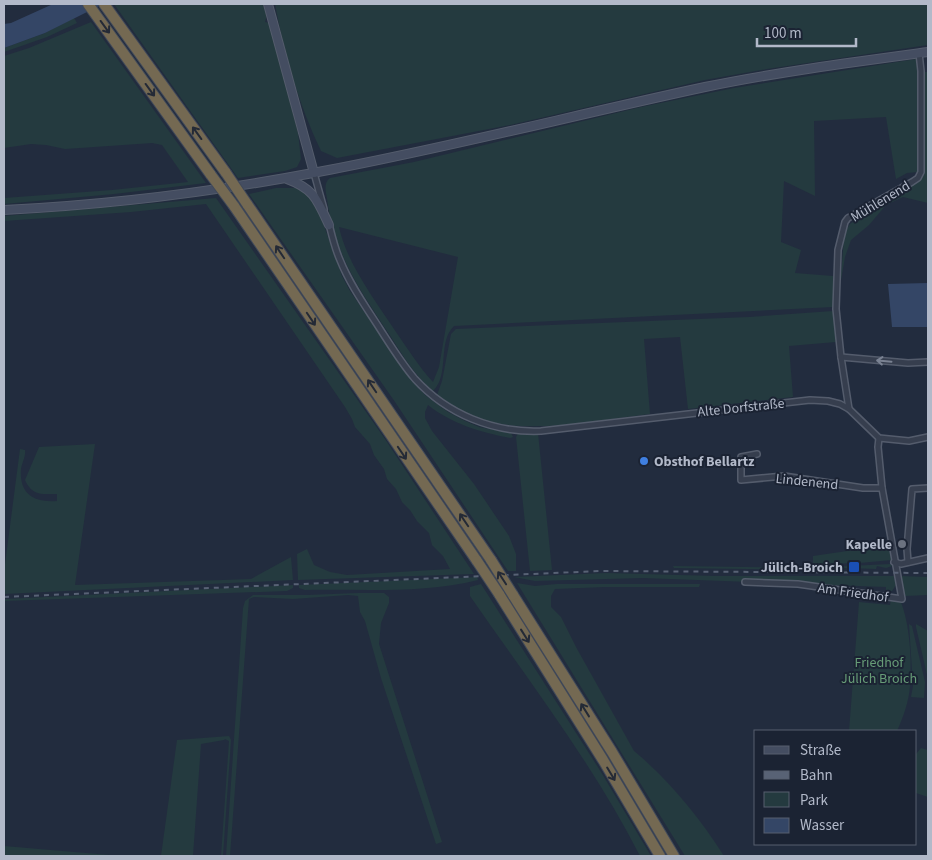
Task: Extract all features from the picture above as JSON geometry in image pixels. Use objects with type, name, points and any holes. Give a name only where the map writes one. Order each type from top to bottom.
[{"type":"highway","points":[[88,4],[234,206],[477,561],[603,760],[660,856]]},
{"type":"highway","points":[[104,4],[226,173],[491,560],[607,744],[674,856]]},
{"type":"main road","points":[[269,6],[314,173]]},
{"type":"main road","points":[[4,210],[131,199],[285,178],[511,131],[707,87],[814,68],[928,52]]},
{"type":"main road","points":[[285,178],[297,182],[312,192],[318,199],[329,225]]},
{"type":"street","name":"Mühlenend","points":[[849,409],[836,309],[838,250],[845,222],[912,182],[918,178],[921,172],[921,71],[919,53]]},
{"type":"street","name":"Alte Dorfstraße","points":[[314,173],[346,274],[402,361],[425,389],[453,410],[482,423],[507,429],[540,431],[810,400],[834,402],[849,409],[879,438]]},
{"type":"street","points":[[841,357],[908,363],[928,362]]},
{"type":"street","points":[[928,437],[909,441],[879,438],[878,447],[882,488],[894,562],[901,564],[928,558]]},
{"type":"street","name":"Lindenend","points":[[757,454],[741,457],[741,480],[784,476],[863,488],[882,488]]},
{"type":"street","points":[[908,562],[907,549],[912,489],[928,488]]},
{"type":"street","name":"Am Friedhof","points":[[745,582],[798,584],[902,598],[894,562]]},
{"type":"green space","points":[[114,4],[263,4],[267,15],[265,22],[270,23],[298,133],[301,159],[297,167],[285,171],[238,178]]},
{"type":"green space","points":[[275,4],[928,4],[928,45],[705,80],[510,125],[337,158],[321,151],[306,116],[283,42]]},
{"type":"green space","points":[[74,18],[77,23],[47,37],[4,52],[4,48],[45,33]]},
{"type":"green space","points":[[91,22],[206,183],[4,204],[4,198],[188,182],[162,145],[152,143],[65,149],[31,144],[4,148],[4,56],[29,48]]},
{"type":"green space","points":[[916,59],[919,73],[919,172],[907,173],[896,179],[886,117],[814,121],[815,196],[784,181],[781,242],[801,250],[795,273],[833,276],[833,307],[454,326],[446,341],[443,368],[438,384],[433,391],[421,379],[369,304],[342,255],[331,219],[326,193],[326,185],[330,178],[414,162],[641,107],[734,88]],"holes":[[[339,227],[458,257],[439,367],[433,382],[379,307],[355,268],[348,255]]]},
{"type":"green space","points":[[923,72],[928,72],[928,203],[903,197],[886,205],[869,225],[851,240],[845,257],[840,286],[844,238],[850,224],[899,191],[913,184],[923,173]]},
{"type":"green space","points":[[276,188],[295,188],[306,192],[317,206],[342,276],[350,291],[406,373],[425,395],[448,412],[463,420],[479,427],[511,433],[513,437],[510,438],[477,430],[437,412],[428,405],[425,412],[425,418],[432,431],[474,484],[509,536],[516,554],[516,571],[508,571],[393,399],[249,194]]},
{"type":"green space","points":[[216,198],[385,439],[474,574],[298,580],[297,554],[307,549],[314,565],[330,572],[347,575],[450,569],[443,556],[432,545],[429,533],[402,502],[396,489],[387,479],[384,469],[374,455],[370,444],[355,427],[345,407],[206,204],[131,212],[4,221],[4,216]]},
{"type":"green space","points":[[833,311],[836,342],[789,346],[793,397],[688,409],[680,337],[644,339],[650,414],[586,423],[518,426],[478,418],[457,408],[437,395],[442,381],[451,334],[456,329],[749,317]]},
{"type":"green space","points":[[519,432],[538,433],[552,570],[530,571],[516,437]]},
{"type":"green space","points":[[95,444],[75,585],[251,579],[291,557],[293,580],[4,594],[4,572],[20,449],[25,450],[21,478],[25,491],[41,500],[57,501],[57,494],[38,493],[31,489],[25,480],[39,447]]},
{"type":"green space","points":[[888,545],[892,560],[813,564],[813,556]]},
{"type":"green space","points":[[890,564],[892,566],[886,568],[877,566],[876,569],[821,568],[821,571],[674,568],[673,566],[808,568]]},
{"type":"green space","points":[[606,573],[716,576],[894,576],[896,585],[892,591],[888,592],[886,587],[643,578],[535,581],[514,577]]},
{"type":"green space","points":[[901,576],[928,577],[928,595],[905,596],[903,594]]},
{"type":"green space","points":[[477,577],[478,580],[414,589],[305,590],[299,588],[299,585]]},
{"type":"green space","points":[[517,583],[535,586],[557,584],[700,584],[699,587],[555,589],[551,596],[551,607],[561,617],[634,751],[683,800],[724,856],[685,856]]},
{"type":"green space","points":[[481,584],[601,772],[651,856],[640,856],[622,822],[581,756],[470,596],[470,587]]},
{"type":"green space","points":[[293,585],[293,588],[287,591],[4,601],[4,599]]},
{"type":"green space","points":[[384,593],[389,597],[389,603],[381,623],[379,644],[442,842],[436,844],[381,678],[365,621],[360,612],[358,596],[293,599],[254,597],[249,599],[230,856],[226,856],[245,601],[253,595]]},
{"type":"green space","name":"Friedhof Jülich Broich","points":[[891,599],[900,600],[908,631],[911,676],[905,709],[897,730],[849,730],[859,602],[890,605]]},
{"type":"green space","points":[[909,624],[912,626],[925,682],[924,698],[911,697],[913,686]]},
{"type":"green space","points":[[916,624],[928,631],[928,679],[916,627]]},
{"type":"green space","points":[[229,736],[231,740],[223,856],[221,856],[229,741],[225,739],[201,744],[193,856],[161,856],[177,740]]},
{"type":"green space","points":[[921,748],[928,750],[928,797],[917,793],[917,753]]},
{"type":"green space","points":[[4,846],[121,856],[4,856]]},
{"type":"water","points":[[53,4],[103,4],[45,33],[4,48],[4,24],[11,23]]},
{"type":"water","points":[[928,283],[928,327],[892,327],[888,284]]},
{"type":"railway","points":[[4,597],[600,571],[928,573]]},
{"type":"place","name":"Obsthof Bellartz","points":[[644,461]]},
{"type":"place","name":"Kapelle","points":[[902,544]]},
{"type":"place","name":"Jülich-Broich","points":[[854,567]]}]
